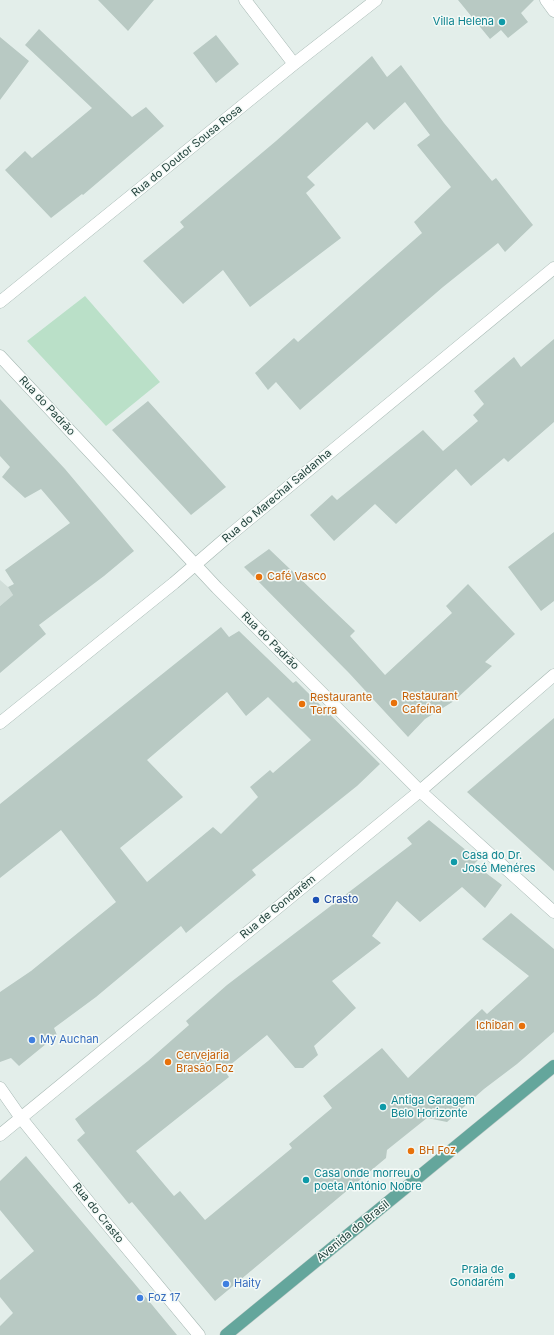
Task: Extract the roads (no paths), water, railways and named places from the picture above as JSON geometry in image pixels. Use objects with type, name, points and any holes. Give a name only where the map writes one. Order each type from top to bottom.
[{"type":"main road","name":"Avenida do Brasil","points":[[226,1335],[554,1066]]},
{"type":"street","points":[[245,0],[294,64]]},
{"type":"street","name":"Rua do Doutor Sousa Rosa","points":[[0,302],[294,64],[376,0]]},
{"type":"street","points":[[546,0],[554,11]]},
{"type":"street","name":"Rua do Marechal Saldanha","points":[[0,723],[554,268]]},
{"type":"street","name":"Rua do Padrão","points":[[0,356],[194,565],[420,790],[554,912]]},
{"type":"street","name":"Rua de Gondarém","points":[[0,1135],[420,790],[554,675]]},
{"type":"street","name":"Rua do Crasto","points":[[0,1088],[21,1118],[199,1335]]},
{"type":"place","name":"Villa Helena","points":[[502,22]]},
{"type":"place","name":"Café Vasco","points":[[259,577]]},
{"type":"place","name":"Restaurant Cafeína","points":[[394,703]]},
{"type":"place","name":"Restaurante Terra","points":[[302,704]]},
{"type":"place","name":"Casa do Dr. José Menéres","points":[[454,862]]},
{"type":"place","name":"Crasto","points":[[316,900]]},
{"type":"place","name":"Ichiban","points":[[522,1026]]},
{"type":"place","name":"My Auchan","points":[[32,1040]]},
{"type":"place","name":"Cervejaria Brasão Foz","points":[[168,1062]]},
{"type":"place","name":"Antiga Garagem Belo Horizonte","points":[[383,1107]]},
{"type":"place","name":"BH Foz","points":[[411,1151]]},
{"type":"place","name":"Casa onde morreu o poeta António Nobre","points":[[306,1180]]},
{"type":"place","name":"Praia de Gondarém","points":[[512,1276]]},
{"type":"place","name":"Haity","points":[[226,1284]]},
{"type":"place","name":"Foz 17","points":[[140,1298]]}]
